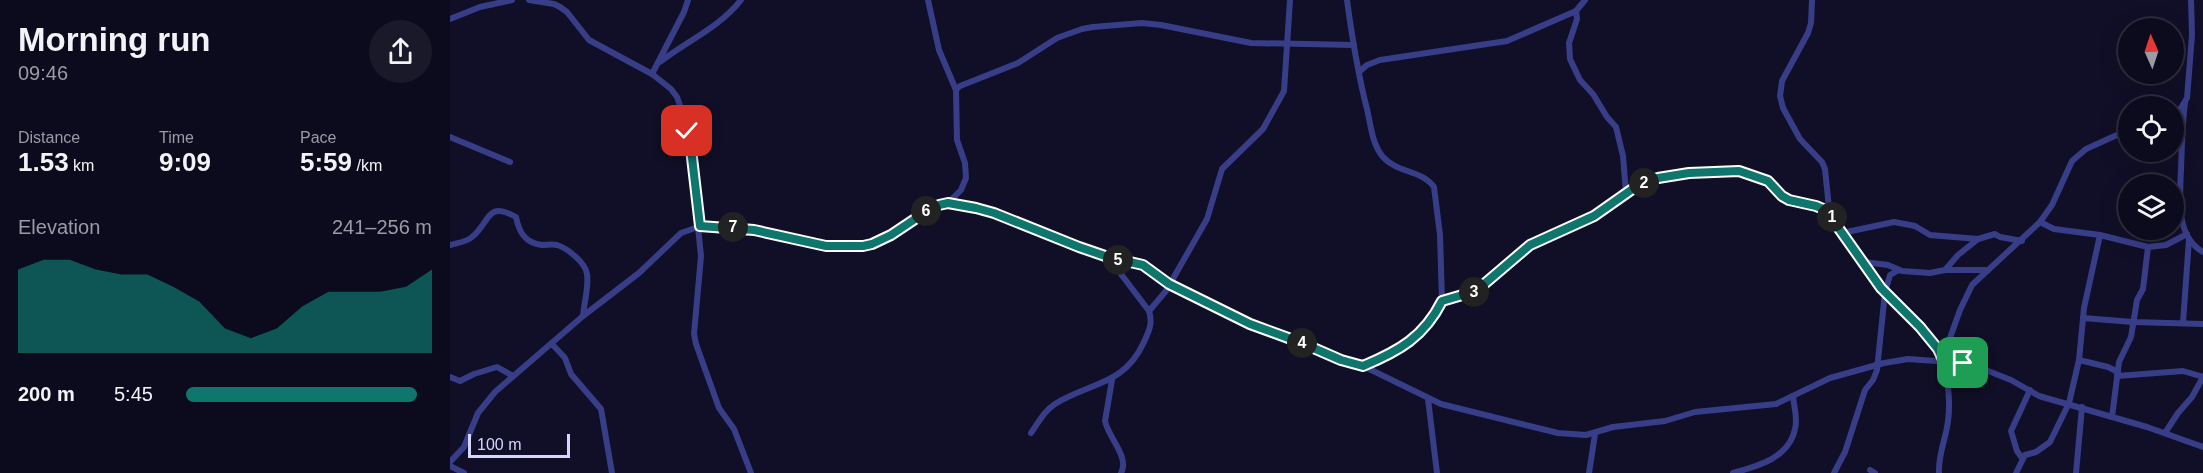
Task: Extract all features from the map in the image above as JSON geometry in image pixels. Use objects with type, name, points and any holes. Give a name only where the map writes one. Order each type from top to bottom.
[{"type":"street","points":[[450,19],[480,7],[512,0]]},
{"type":"street","points":[[529,0],[560,7],[567,12],[589,40],[652,74],[672,89],[682,111],[691,149],[699,226],[701,256],[695,340],[716,403],[734,429],[752,473]]},
{"type":"street","points":[[652,74],[660,62],[688,0]]},
{"type":"street","points":[[660,62],[686,42],[722,21],[741,0]]},
{"type":"street","points":[[464,473],[450,464],[464,447],[478,413],[487,400],[583,316],[639,273],[681,233],[699,226],[754,230],[826,246],[863,246],[891,235],[927,211],[948,203],[961,190],[966,178],[965,163],[957,140],[956,90],[939,50],[928,0]]},
{"type":"street","points":[[1149,311],[1163,296],[1207,219],[1222,169],[1263,129],[1284,91],[1290,0]]},
{"type":"street","points":[[1347,0],[1372,134],[1379,152],[1391,164],[1428,181],[1435,190],[1440,235],[1442,301],[1433,319],[1402,346],[1363,366]]},
{"type":"street","points":[[1359,72],[1366,65],[1380,60],[1496,44],[1576,11],[1585,0]]},
{"type":"street","points":[[1812,0],[1808,33],[1782,81],[1780,96],[1783,108],[1800,139],[1826,169],[1830,212],[1842,233],[1885,292],[1920,327],[1944,360]]},
{"type":"street","points":[[2192,0],[2192,35],[2180,148],[2179,189],[2181,218],[2195,247],[2203,252]]},
{"type":"street","points":[[1576,11],[1577,19],[1569,43],[1570,59],[1580,80],[1614,124],[1623,156],[1626,193]]},
{"type":"street","points":[[956,90],[960,86],[1018,63],[1057,38],[1094,27],[1150,24],[1230,40],[1288,45],[1354,45]]},
{"type":"street","points":[[1939,473],[1939,458],[1950,408],[1944,360],[1951,334],[1969,291],[1976,281],[2040,222],[2052,205],[2074,158],[2086,149],[2118,135]]},
{"type":"street","points":[[450,137],[510,162]]},
{"type":"street","points":[[1442,301],[1476,291],[1530,245],[1594,216],[1649,180],[1667,176],[1735,171],[1764,178],[1789,200],[1816,206],[1830,212]]},
{"type":"street","points":[[948,203],[994,213],[1108,257],[1146,266],[1169,284],[1250,324],[1341,360],[1363,366],[1428,399],[1458,409],[1485,413],[1558,433],[1595,434],[1613,427],[1665,421],[1695,412],[1776,404],[1830,378],[1908,358],[1944,360],[1978,367],[2011,380],[2039,396],[2082,407],[2203,447]]},
{"type":"street","points":[[450,245],[470,239],[488,215],[499,210],[516,216],[519,232],[524,236],[536,244],[558,245],[583,265],[587,275],[583,316]]},
{"type":"street","points":[[1842,233],[1894,222],[1915,226],[1930,235],[1978,239],[1995,234],[2022,241]]},
{"type":"street","points":[[2040,222],[2054,229],[2100,235],[2148,247],[2166,245],[2188,236]]},
{"type":"street","points":[[2016,473],[2022,458],[2050,442],[2069,403],[2079,360],[2083,318],[2100,235]]},
{"type":"street","points":[[2183,323],[2188,236]]},
{"type":"street","points":[[1945,270],[1958,255],[1978,239]]},
{"type":"street","points":[[2112,417],[2121,357],[2131,337],[2137,300],[2143,289],[2148,247]]},
{"type":"street","points":[[1031,433],[1044,413],[1053,405],[1112,380],[1139,355],[1151,325],[1149,311],[1108,257]]},
{"type":"street","points":[[1864,262],[1888,265],[1899,270],[1930,273],[1945,270],[1989,270]]},
{"type":"street","points":[[1834,473],[1845,452],[1865,390],[1873,380],[1878,365],[1885,292],[1890,275],[1899,270]]},
{"type":"street","points":[[2083,318],[2203,324]]},
{"type":"street","points":[[552,344],[565,358],[571,374],[602,409],[612,473]]},
{"type":"street","points":[[2079,360],[2108,367],[2118,374],[2184,371],[2203,377],[2192,397],[2165,433]]},
{"type":"street","points":[[450,377],[460,381],[496,367],[513,376]]},
{"type":"street","points":[[1112,380],[1105,421],[1123,461],[1124,466],[1121,473]]},
{"type":"street","points":[[2022,458],[2017,451],[2011,430],[2030,390]]},
{"type":"street","points":[[1733,473],[1766,463],[1780,454],[1796,428],[1793,396]]},
{"type":"street","points":[[1428,399],[1437,473]]},
{"type":"street","points":[[2076,473],[2082,407]]},
{"type":"street","points":[[1589,473],[1595,434]]},
{"type":"route","points":[[687,131],[700,226],[754,230],[826,246],[863,246],[891,235],[939,205],[948,203],[976,208],[1108,257],[1146,266],[1169,284],[1250,324],[1341,360],[1363,366],[1378,360],[1417,335],[1433,319],[1442,301],[1482,288],[1530,245],[1552,233],[1594,216],[1649,180],[1689,173],[1739,171],[1764,178],[1789,200],[1816,206],[1830,212],[1835,223],[1881,288],[1920,327],[1938,349],[1944,362],[1963,363]]}]
